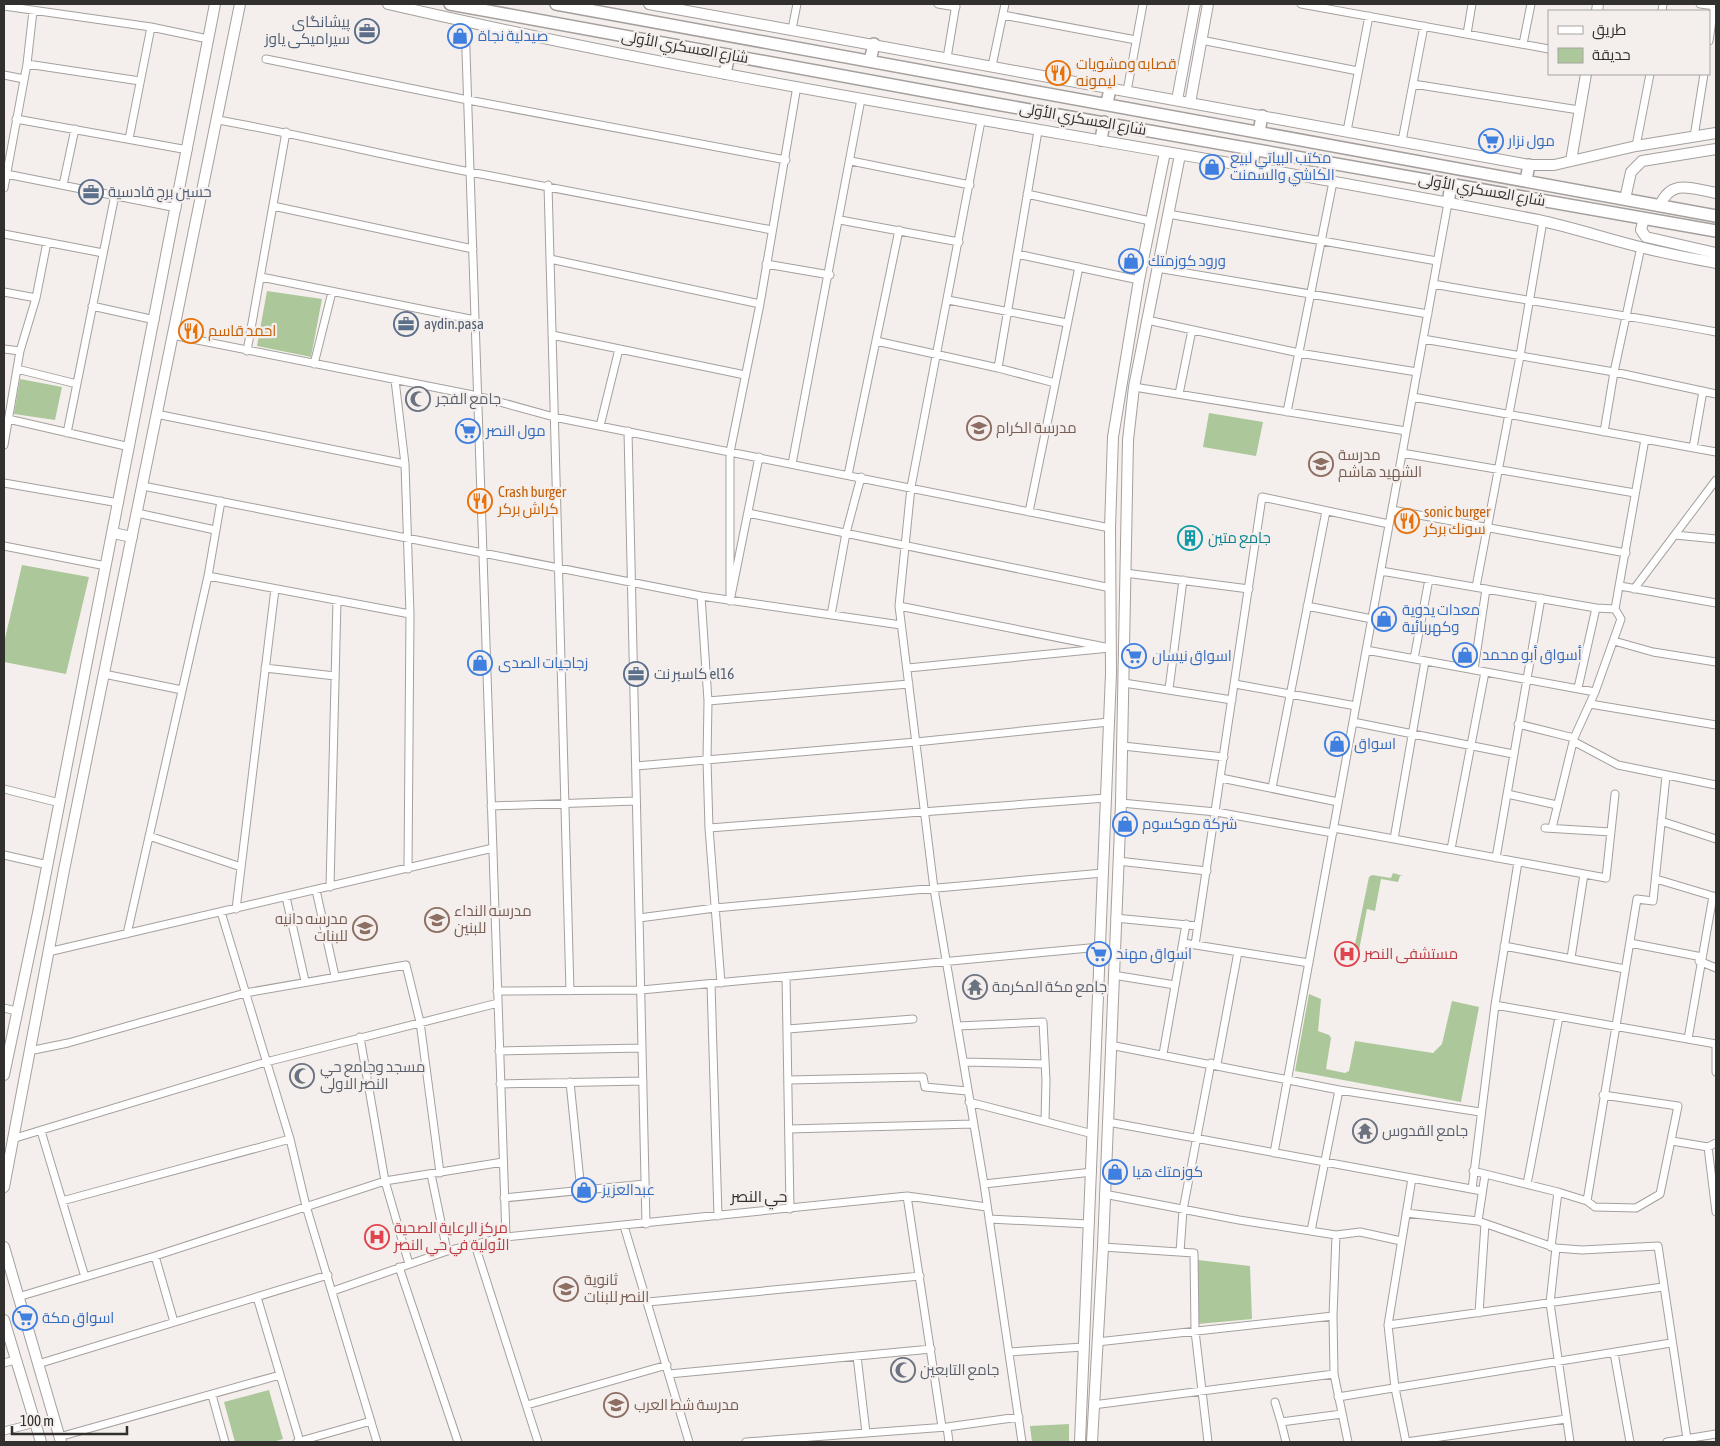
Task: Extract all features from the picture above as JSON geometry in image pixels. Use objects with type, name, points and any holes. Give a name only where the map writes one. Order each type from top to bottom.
[{"type":"main road","name":"شارع العسكري الأولى","points":[[450,4],[1254,150],[1716,231]]},
{"type":"main road","name":"شارع العسكري الأولى","points":[[556,4],[1716,216]]},
{"type":"main road","points":[[870,61],[874,44]]},
{"type":"main road","points":[[725,73],[729,55]]},
{"type":"main road","points":[[1107,104],[1110,88]]},
{"type":"main road","points":[[1259,132],[1262,116]]},
{"type":"main road","points":[[1169,134],[1172,117]]},
{"type":"main road","points":[[1185,137],[1189,120]]},
{"type":"main road","points":[[1101,140],[1104,122]]},
{"type":"main road","points":[[1251,167],[1254,150]]},
{"type":"main road","points":[[1526,180],[1529,165]]},
{"type":"main road","points":[[1448,203],[1451,185]]},
{"type":"street","points":[[4,1072],[48,865],[177,208],[215,4]]},
{"type":"street","points":[[4,1187],[55,916],[172,335],[218,120],[240,4]]},
{"type":"street","points":[[388,4],[465,22],[861,99],[1101,140],[1543,221],[1641,247],[1716,263]]},
{"type":"street","points":[[649,4],[1529,165],[1546,166],[1636,146],[1715,133],[1716,144]]},
{"type":"street","points":[[792,29],[797,4]]},
{"type":"street","points":[[938,4],[956,5],[947,58]]},
{"type":"street","points":[[992,66],[1005,4]]},
{"type":"street","points":[[1126,91],[1143,4]]},
{"type":"street","points":[[1177,100],[1195,4]]},
{"type":"street","points":[[1190,102],[1208,4]]},
{"type":"street","points":[[1301,4],[1328,6],[1369,16],[1548,49]]},
{"type":"street","points":[[1467,34],[1472,4]]},
{"type":"street","points":[[1523,44],[1531,4]]},
{"type":"street","points":[[1700,4],[1715,6],[1710,35]]},
{"type":"street","points":[[4,6],[151,27],[208,39]]},
{"type":"street","points":[[4,188],[7,150],[16,119],[27,64],[33,11]]},
{"type":"street","points":[[1003,15],[1136,40]]},
{"type":"street","points":[[1348,131],[1369,16]]},
{"type":"street","points":[[465,22],[506,1237]]},
{"type":"street","points":[[1402,141],[1424,26]]},
{"type":"street","points":[[129,139],[151,27]]},
{"type":"street","points":[[1201,40],[1358,71]]},
{"type":"street","points":[[266,59],[468,100],[786,160]]},
{"type":"street","points":[[27,64],[140,81]]},
{"type":"street","points":[[4,75],[24,79]]},
{"type":"street","points":[[1571,161],[1586,75]]},
{"type":"street","points":[[1636,146],[1650,75]]},
{"type":"street","points":[[1694,137],[1704,75]]},
{"type":"street","points":[[1413,84],[1579,110]]},
{"type":"street","points":[[730,601],[730,452],[760,304],[786,160],[797,86]]},
{"type":"street","points":[[792,464],[830,275],[861,99]]},
{"type":"street","points":[[16,119],[188,150]]},
{"type":"street","points":[[218,120],[286,132],[470,172],[548,185],[772,230]]},
{"type":"street","points":[[981,121],[938,356],[911,487],[899,606],[934,889],[984,1184],[1022,1442]]},
{"type":"street","points":[[63,185],[75,129]]},
{"type":"street","points":[[998,368],[1038,130]]},
{"type":"street","points":[[246,351],[286,132]]},
{"type":"street","points":[[1626,199],[1631,172],[1642,161],[1716,149]]},
{"type":"street","points":[[1080,1442],[1109,722],[1110,528],[1113,437],[1139,280],[1165,152]]},
{"type":"street","points":[[1092,1442],[1103,1247],[1118,861],[1124,683],[1128,440],[1134,387],[1180,155]]},
{"type":"street","points":[[850,161],[970,186]]},
{"type":"street","points":[[6,174],[177,208]]},
{"type":"street","points":[[1287,412],[1333,182]]},
{"type":"street","points":[[548,185],[570,991]]},
{"type":"street","points":[[1660,205],[1666,193],[1671,189],[1684,188],[1716,193]]},
{"type":"street","points":[[1027,194],[1150,221]]},
{"type":"street","points":[[67,432],[115,195]]},
{"type":"street","points":[[1155,196],[1171,200]]},
{"type":"street","points":[[1274,1153],[1448,203]]},
{"type":"street","points":[[273,206],[473,249]]},
{"type":"street","points":[[1168,214],[1437,261]]},
{"type":"street","points":[[1644,218],[1641,230],[1646,237],[1716,253]]},
{"type":"street","points":[[840,220],[959,242]]},
{"type":"street","points":[[1476,587],[1520,356],[1543,221]]},
{"type":"street","points":[[848,475],[900,230]]},
{"type":"street","points":[[4,234],[103,253]]},
{"type":"street","points":[[4,445],[20,351],[36,298],[47,242]]},
{"type":"street","points":[[1604,432],[1625,316],[1641,247]]},
{"type":"street","points":[[1017,254],[1139,280]]},
{"type":"street","points":[[550,259],[760,304]]},
{"type":"street","points":[[766,264],[830,275]]},
{"type":"street","points":[[1029,512],[1079,268]]},
{"type":"street","points":[[1157,268],[1310,296],[1428,314]]},
{"type":"street","points":[[261,277],[475,320]]},
{"type":"street","points":[[1433,284],[1529,302],[1716,332]]},
{"type":"street","points":[[4,292],[36,298]]},
{"type":"street","points":[[314,364],[332,292]]},
{"type":"street","points":[[948,300],[1067,323]]},
{"type":"street","points":[[92,306],[155,320]]},
{"type":"street","points":[[1147,320],[1299,353],[1417,372]]},
{"type":"street","points":[[1179,394],[1192,330]]},
{"type":"street","points":[[552,334],[745,375]]},
{"type":"street","points":[[172,335],[478,396],[554,417],[1110,528]]},
{"type":"street","points":[[1423,339],[1614,372],[1716,394]]},
{"type":"street","points":[[876,341],[998,368],[1055,383]]},
{"type":"street","points":[[4,349],[20,351]]},
{"type":"street","points":[[600,426],[619,349]]},
{"type":"street","points":[[17,369],[77,384]]},
{"type":"street","points":[[395,380],[405,464],[410,614],[408,869]]},
{"type":"street","points":[[1134,387],[1406,431]]},
{"type":"street","points":[[1693,448],[1703,391]]},
{"type":"street","points":[[1412,397],[1716,452]]},
{"type":"street","points":[[156,414],[405,464]]},
{"type":"street","points":[[8,419],[130,447]]},
{"type":"street","points":[[628,431],[646,1224]]},
{"type":"street","points":[[1610,832],[1548,828],[1557,805],[1574,739],[1595,692],[1620,620],[1615,609],[1645,439]]},
{"type":"street","points":[[1402,453],[1635,493]]},
{"type":"street","points":[[730,601],[760,457]]},
{"type":"street","points":[[831,615],[846,533],[860,477]]},
{"type":"street","points":[[1634,589],[1716,480]]},
{"type":"street","points":[[4,483],[119,503]]},
{"type":"street","points":[[142,486],[701,596],[901,625]]},
{"type":"street","points":[[1195,945],[1262,497],[1389,524]]},
{"type":"street","points":[[127,934],[208,576],[221,501]]},
{"type":"street","points":[[1392,510],[1626,553]]},
{"type":"street","points":[[1272,788],[1326,511]]},
{"type":"street","points":[[137,513],[215,530]]},
{"type":"street","points":[[748,513],[1111,588]]},
{"type":"street","points":[[113,533],[132,537]]},
{"type":"street","points":[[1674,535],[1716,538]]},
{"type":"street","points":[[4,546],[106,566]]},
{"type":"street","points":[[1381,571],[1596,608],[1615,609]]},
{"type":"street","points":[[1125,572],[1249,589]]},
{"type":"street","points":[[208,576],[410,614]]},
{"type":"street","points":[[1414,659],[1429,579]]},
{"type":"street","points":[[1169,689],[1183,580]]},
{"type":"street","points":[[1620,586],[1716,603]]},
{"type":"street","points":[[236,909],[275,589]]},
{"type":"street","points":[[1474,670],[1486,589]]},
{"type":"street","points":[[701,596],[708,701],[706,760],[721,983]]},
{"type":"street","points":[[1496,858],[1541,598]]},
{"type":"street","points":[[330,887],[336,600]]},
{"type":"street","points":[[899,606],[1110,648]]},
{"type":"street","points":[[1307,606],[1372,619]]},
{"type":"street","points":[[1578,688],[1596,608]]},
{"type":"street","points":[[1614,640],[1653,652],[1716,662]]},
{"type":"street","points":[[908,668],[1110,648]]},
{"type":"street","points":[[1366,650],[1595,692]]},
{"type":"street","points":[[1394,839],[1425,661]]},
{"type":"street","points":[[265,668],[335,676]]},
{"type":"street","points":[[1451,849],[1485,672]]},
{"type":"street","points":[[104,674],[182,690]]},
{"type":"street","points":[[1124,683],[1232,700]]},
{"type":"street","points":[[708,701],[909,684]]},
{"type":"street","points":[[1235,684],[1356,706]]},
{"type":"street","points":[[1590,704],[1716,725]]},
{"type":"street","points":[[636,766],[916,742],[1109,722]]},
{"type":"street","points":[[1353,722],[1513,754]]},
{"type":"street","points":[[1518,724],[1574,739],[1618,764],[1666,776],[1716,785]]},
{"type":"street","points":[[1122,746],[1224,757]]},
{"type":"street","points":[[1587,1200],[1637,899],[1653,901],[1666,776]]},
{"type":"street","points":[[1221,778],[1338,802]]},
{"type":"street","points":[[4,789],[60,803]]},
{"type":"street","points":[[1507,794],[1557,805]]},
{"type":"street","points":[[1120,803],[1216,812],[1394,839],[1606,878],[1615,794]]},
{"type":"street","points":[[710,828],[1106,798]]},
{"type":"street","points":[[491,806],[636,801]]},
{"type":"street","points":[[1661,821],[1716,838]]},
{"type":"street","points":[[149,836],[241,867]]},
{"type":"street","points":[[48,952],[492,848]]},
{"type":"street","points":[[4,855],[48,865]]},
{"type":"street","points":[[1118,861],[1207,871]]},
{"type":"street","points":[[1472,1189],[1480,1112],[1495,1005],[1518,862]]},
{"type":"street","points":[[639,918],[715,908],[1103,873]]},
{"type":"street","points":[[1572,958],[1584,874]]},
{"type":"street","points":[[1656,879],[1715,897],[1688,1039]]},
{"type":"street","points":[[316,890],[335,976]]},
{"type":"street","points":[[286,897],[305,981]]},
{"type":"street","points":[[221,912],[290,1138],[306,1206],[377,1442]]},
{"type":"street","points":[[38,913],[55,916]]},
{"type":"street","points":[[1102,917],[1198,926]]},
{"type":"street","points":[[1163,1054],[1186,924]]},
{"type":"street","points":[[1183,943],[1309,964]]},
{"type":"street","points":[[1630,943],[1693,956],[1716,968]]},
{"type":"street","points":[[1504,946],[1625,969]]},
{"type":"street","points":[[497,991],[641,990],[1100,947]]},
{"type":"street","points":[[1180,1252],[1184,1210],[1238,952]]},
{"type":"street","points":[[29,1051],[68,1043],[245,993],[305,981],[406,965],[420,1022],[440,1173]]},
{"type":"street","points":[[1113,975],[1175,985]]},
{"type":"street","points":[[786,977],[790,1209]]},
{"type":"street","points":[[711,984],[718,1216]]},
{"type":"street","points":[[12,1139],[266,1062],[498,1003]]},
{"type":"street","points":[[1495,1005],[1716,1044],[1716,1072]]},
{"type":"street","points":[[4,1008],[16,1011]]},
{"type":"street","points":[[1527,1184],[1558,1017]]},
{"type":"street","points":[[788,1029],[913,1018]]},
{"type":"street","points":[[958,1026],[1043,1022],[1045,1121]]},
{"type":"street","points":[[360,1037],[385,1181],[409,1264]]},
{"type":"street","points":[[1110,1045],[1339,1090],[1480,1112]]},
{"type":"street","points":[[499,1051],[642,1048]]},
{"type":"street","points":[[964,1062],[1045,1064]]},
{"type":"street","points":[[789,1080],[923,1077],[925,1087],[967,1091]]},
{"type":"street","points":[[500,1084],[643,1081]]},
{"type":"street","points":[[570,1082],[581,1191]]},
{"type":"street","points":[[1311,1231],[1339,1090]]},
{"type":"street","points":[[1473,1171],[1587,1200],[1595,1207],[1636,1208],[1660,1194],[1678,1106],[1603,1095]]},
{"type":"street","points":[[969,1102],[1093,1134]]},
{"type":"street","points":[[1108,1122],[1482,1191]]},
{"type":"street","points":[[788,1128],[973,1124]]},
{"type":"street","points":[[41,1131],[85,1277]]},
{"type":"street","points":[[62,1201],[290,1138]]},
{"type":"street","points":[[1672,1141],[1708,1147],[1716,1143]]},
{"type":"street","points":[[1708,1147],[1716,1212]]},
{"type":"street","points":[[18,1296],[154,1256],[385,1181],[503,1162]]},
{"type":"street","points":[[984,1184],[1092,1172]]},
{"type":"street","points":[[431,1174],[447,1251]]},
{"type":"street","points":[[1478,1313],[1482,1191],[1485,1175]]},
{"type":"street","points":[[1412,1178],[1388,1325],[1395,1388],[1406,1442],[1566,1419]]},
{"type":"street","points":[[504,1198],[645,1184]]},
{"type":"street","points":[[1558,1192],[1550,1303],[1570,1442]]},
{"type":"street","points":[[1104,1194],[1184,1210],[1336,1235],[1360,1232],[1401,1241]]},
{"type":"street","points":[[333,1291],[447,1251],[506,1237],[907,1196],[987,1208]]},
{"type":"street","points":[[907,1196],[930,1349],[944,1427],[949,1442]]},
{"type":"street","points":[[1406,1213],[1481,1223],[1554,1248],[1592,1250],[1658,1246],[1671,1344],[1691,1440]]},
{"type":"street","points":[[989,1219],[1088,1224]]},
{"type":"street","points":[[624,1226],[667,1365],[688,1442]]},
{"type":"street","points":[[1336,1235],[1333,1316],[1334,1374],[1348,1442]]},
{"type":"street","points":[[474,1245],[538,1442]]},
{"type":"street","points":[[4,1247],[60,1440],[280,1375]]},
{"type":"street","points":[[1103,1247],[1194,1253],[1195,1331],[1208,1442]]},
{"type":"street","points":[[154,1256],[174,1322]]},
{"type":"street","points":[[399,1267],[458,1442]]},
{"type":"street","points":[[38,1364],[328,1275]]},
{"type":"street","points":[[648,1302],[920,1276]]},
{"type":"street","points":[[1388,1325],[1663,1287]]},
{"type":"street","points":[[257,1297],[299,1442],[371,1421]]},
{"type":"street","points":[[1097,1342],[1333,1316]]},
{"type":"street","points":[[4,1320],[41,1442]]},
{"type":"street","points":[[1338,1396],[1671,1344]]},
{"type":"street","points":[[1010,1352],[1083,1347]]},
{"type":"street","points":[[669,1374],[930,1349]]},
{"type":"street","points":[[1614,1353],[1630,1442]]},
{"type":"street","points":[[857,1356],[866,1433]]},
{"type":"street","points":[[4,1363],[15,1360]]},
{"type":"street","points":[[527,1405],[667,1365]]},
{"type":"street","points":[[1093,1405],[1334,1374]]},
{"type":"street","points":[[212,1395],[224,1442]]},
{"type":"street","points":[[1275,1402],[1286,1442]]},
{"type":"street","points":[[1280,1422],[1342,1414]]},
{"type":"street","points":[[746,1442],[944,1427],[1019,1417]]},
{"type":"street","points":[[4,1431],[35,1423]]},
{"type":"street","points":[[1667,1442],[1691,1440],[1716,1434]]},
{"type":"green space","points":[[267,291],[322,299],[311,357],[257,346]]},
{"type":"green space","points":[[20,379],[62,387],[55,420],[14,414]]},
{"type":"green space","points":[[1209,413],[1263,422],[1256,456],[1203,447]]},
{"type":"green space","points":[[22,565],[89,577],[66,674],[4,662],[4,643]]},
{"type":"green space","points":[[1393,873],[1403,876],[1400,876],[1398,882],[1381,879],[1375,911],[1367,909],[1359,950],[1354,949],[1369,877],[1372,875],[1391,878]]},
{"type":"green space","points":[[1309,994],[1321,999],[1318,1031],[1329,1035],[1331,1038],[1326,1069],[1345,1073],[1349,1071],[1355,1041],[1433,1053],[1442,1044],[1452,1001],[1479,1007],[1461,1102],[1295,1071]]},
{"type":"green space","points":[[1198,1260],[1250,1266],[1252,1319],[1198,1324]]},
{"type":"green space","points":[[269,1390],[283,1439],[273,1442],[235,1442],[224,1402]]},
{"type":"green space","points":[[1069,1424],[1069,1442],[1032,1442],[1030,1426]]},
{"type":"place","name":"پیشانگای سیرامیکی یاوز","points":[[367,31]]},
{"type":"place","name":"صيدلية نجاة","points":[[460,36]]},
{"type":"place","name":"قصابه ومشويات ليمونه","points":[[1058,73]]},
{"type":"place","name":"مول نزار","points":[[1491,141]]},
{"type":"place","name":"مكتب البياتي لبيع الكاشي والسمنت","points":[[1212,167]]},
{"type":"place","name":"حسين برج قادسية","points":[[91,192]]},
{"type":"place","name":"ورود كوزمتك","points":[[1131,261]]},
{"type":"place","name":"aydin.paṣa","points":[[406,324]]},
{"type":"place","name":"احمد قاسم","points":[[191,331]]},
{"type":"place","name":"جامع الفجر","points":[[418,399]]},
{"type":"place","name":"مدرسة الكرام","points":[[979,428]]},
{"type":"place","name":"مول النصر","points":[[468,431]]},
{"type":"place","name":"مدرسة الشهيد هاشم","points":[[1321,464]]},
{"type":"place","name":"Crash burger كراش بركر","points":[[480,501]]},
{"type":"place","name":"sonic burger سونك بركر","points":[[1407,521]]},
{"type":"place","name":"جامع متين","points":[[1190,538]]},
{"type":"place","name":"معدات يدوية وكهربائية","points":[[1384,619]]},
{"type":"place","name":"أسواق أبو محمد","points":[[1465,655]]},
{"type":"place","name":"اسواق نيسان","points":[[1134,656]]},
{"type":"place","name":"زجاجيات الصدى","points":[[480,663]]},
{"type":"place","name":"كاسبر نت el16","points":[[636,674]]},
{"type":"place","name":"اسواق","points":[[1337,744]]},
{"type":"place","name":"شركة موكسوم","points":[[1125,824]]},
{"type":"place","name":"مدرسه النداء للبنين","points":[[437,920]]},
{"type":"place","name":"مدرسه دانيه للبنات","points":[[365,928]]},
{"type":"place","name":"اسواق مهند","points":[[1099,954]]},
{"type":"place","name":"مستشفى النصر","points":[[1347,954]]},
{"type":"place","name":"جامع مكة المكرمة","points":[[975,987]]},
{"type":"place","name":"مسجد وجامع حي النصر الاولى","points":[[302,1076]]},
{"type":"place","name":"جامع القدوس","points":[[1365,1131]]},
{"type":"place","name":"كوزمتك هيا","points":[[1115,1172]]},
{"type":"place","name":"عبدالعزيز","points":[[584,1190]]},
{"type":"place","name":"مركز الرعاية الصحية الأولية في حي النصر","points":[[377,1237]]},
{"type":"place","name":"ثانوية النصر للبنات","points":[[566,1289]]},
{"type":"place","name":"اسواق مكة","points":[[25,1318]]},
{"type":"place","name":"جامع التابعين","points":[[903,1370]]},
{"type":"place","name":"مدرسة شط العرب","points":[[616,1405]]},
{"type":"district","name":"حي النصر","points":[[759,1196]]}]
